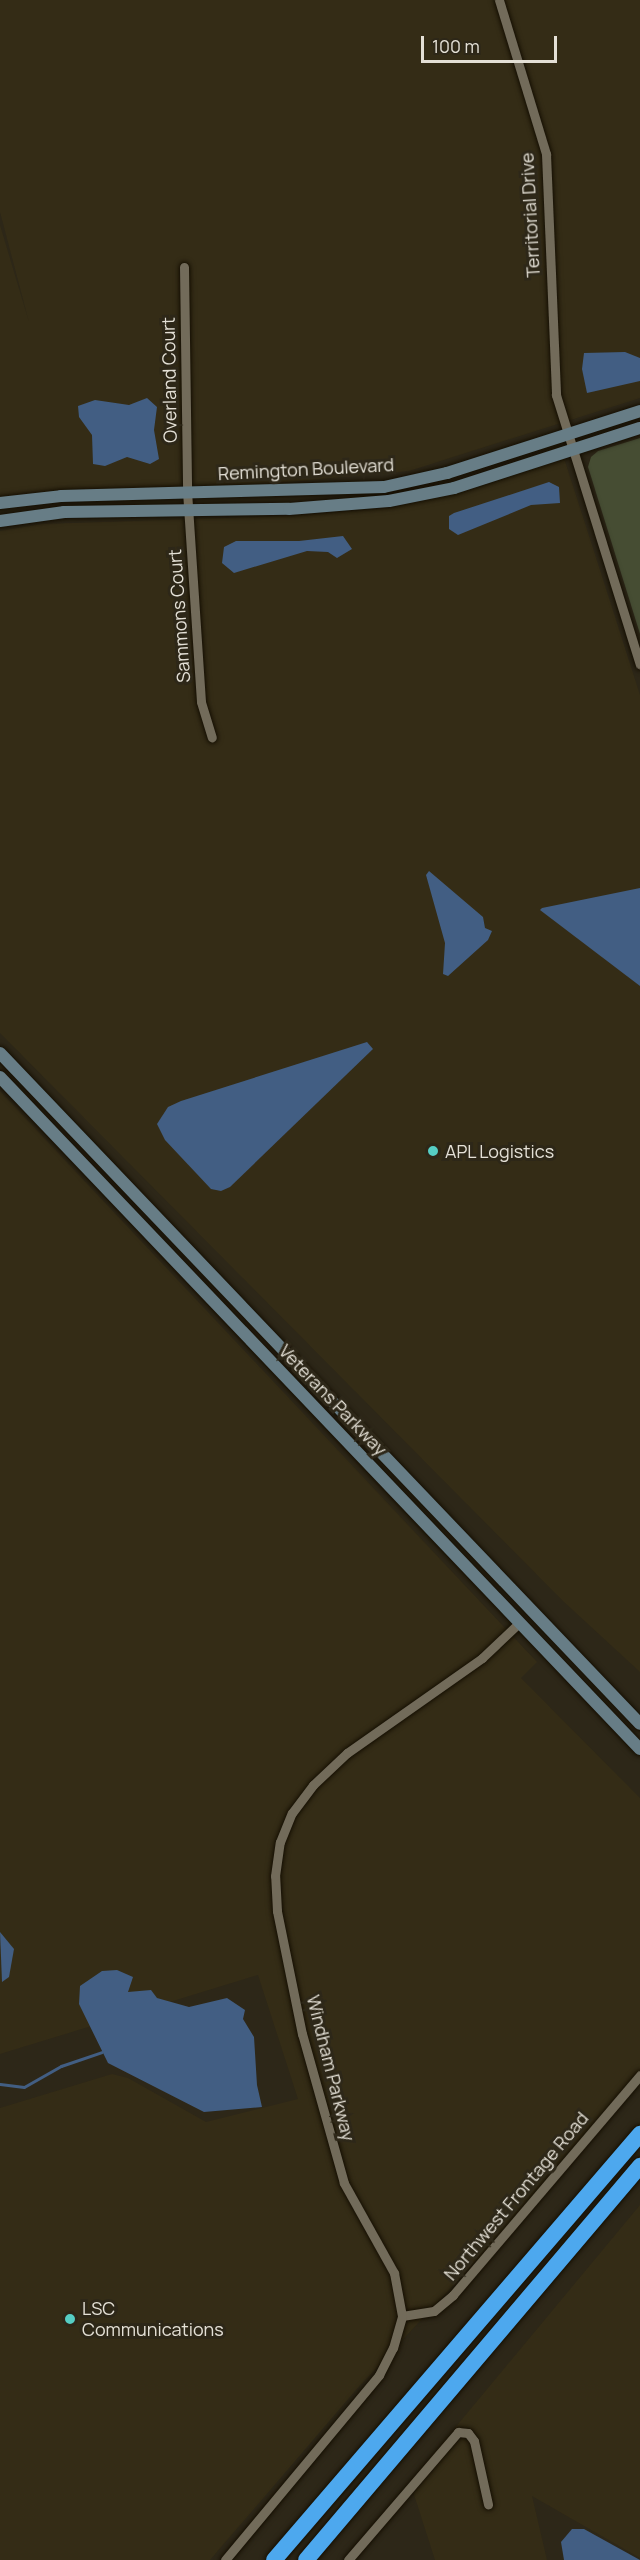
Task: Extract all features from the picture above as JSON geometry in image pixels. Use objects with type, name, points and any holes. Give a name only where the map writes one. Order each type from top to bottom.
[{"type":"highway","points":[[274,2560],[640,2134]]},
{"type":"highway","points":[[306,2560],[640,2166]]},
{"type":"main road","name":"Remington Boulevard","points":[[0,503],[61,496],[384,487],[447,473],[640,411]]},
{"type":"main road","name":"Remington Boulevard","points":[[0,521],[64,512],[289,509],[389,501],[454,488],[640,428]]},
{"type":"main road","name":"Veterans Parkway","points":[[0,1053],[640,1724]]},
{"type":"main road","name":"Veterans Parkway","points":[[0,1077],[640,1749]]},
{"type":"street","name":"Territorial Drive","points":[[499,0],[546,154],[553,370],[572,450],[640,664]]},
{"type":"street","name":"Overland Court","points":[[184,267],[187,491]]},
{"type":"street","name":"Sammons Court","points":[[187,491],[201,702],[212,737]]},
{"type":"street","name":"Windham Parkway","points":[[225,2560],[379,2375],[393,2348],[402,2316],[394,2273],[344,2183],[302,2034],[277,1911],[275,1876],[280,1842],[292,1813],[313,1785],[347,1753],[482,1658],[520,1622]]},
{"type":"street","name":"Northwest Frontage Road","points":[[402,2316],[434,2311],[453,2295],[640,2075]]},
{"type":"street","points":[[348,2560],[458,2432],[468,2433],[477,2449],[488,2504]]},
{"type":"shaded area","points":[[0,0],[640,0],[640,398],[409,471],[231,487],[76,489],[0,500],[0,225],[29,322],[0,212]]},
{"type":"shaded area","points":[[564,458],[640,695],[640,1672],[563,1601],[0,1033],[0,531],[42,524],[285,516],[391,508],[482,486]]},
{"type":"shaded area","points":[[0,1091],[537,1662],[521,1678],[640,1798],[640,2084],[356,2390],[210,2560],[0,2560],[0,2108],[112,2074],[128,2078],[206,2122],[298,2099],[258,1975],[0,2054]]},
{"type":"shaded area","points":[[640,2205],[640,2558],[532,2496],[547,2560],[435,2560],[410,2482]]},
{"type":"green space","points":[[640,438],[640,634],[588,467],[591,457],[598,451]]},
{"type":"water","points":[[625,352],[640,358],[640,381],[587,393],[582,369],[584,353]]},
{"type":"water","points":[[147,398],[157,407],[154,430],[159,459],[150,464],[127,457],[105,466],[93,464],[92,435],[79,417],[78,406],[95,400],[129,405]]},
{"type":"water","points":[[549,482],[559,487],[560,503],[531,505],[458,535],[449,529],[449,516],[454,513]]},
{"type":"water","points":[[343,536],[352,549],[337,558],[328,552],[307,551],[234,573],[222,563],[224,547],[236,541],[299,541]]},
{"type":"water","points":[[429,871],[483,917],[485,928],[492,931],[488,940],[448,976],[443,974],[445,943],[426,875]]},
{"type":"water","points":[[640,888],[640,986],[540,910],[542,908]]},
{"type":"water","points":[[367,1042],[373,1049],[230,1187],[221,1191],[211,1189],[165,1140],[157,1124],[168,1107],[181,1101]]},
{"type":"water","points":[[0,1932],[14,1949],[9,1977],[2,1982]]},
{"type":"water","points":[[117,1970],[133,1977],[128,1992],[151,1990],[157,1998],[189,2007],[227,1998],[245,2010],[243,2019],[254,2037],[257,2085],[262,2107],[204,2112],[108,2063],[79,2004],[80,1986],[102,1971]]},
{"type":"water","points":[[572,2529],[584,2529],[640,2560],[564,2560],[561,2542]]},
{"type":"waterway","points":[[0,2084],[24,2087],[61,2066],[102,2052]]},
{"type":"place","name":"APL Logistics","points":[[433,1151]]},
{"type":"place","name":"LSC Communications","points":[[70,2319]]}]
